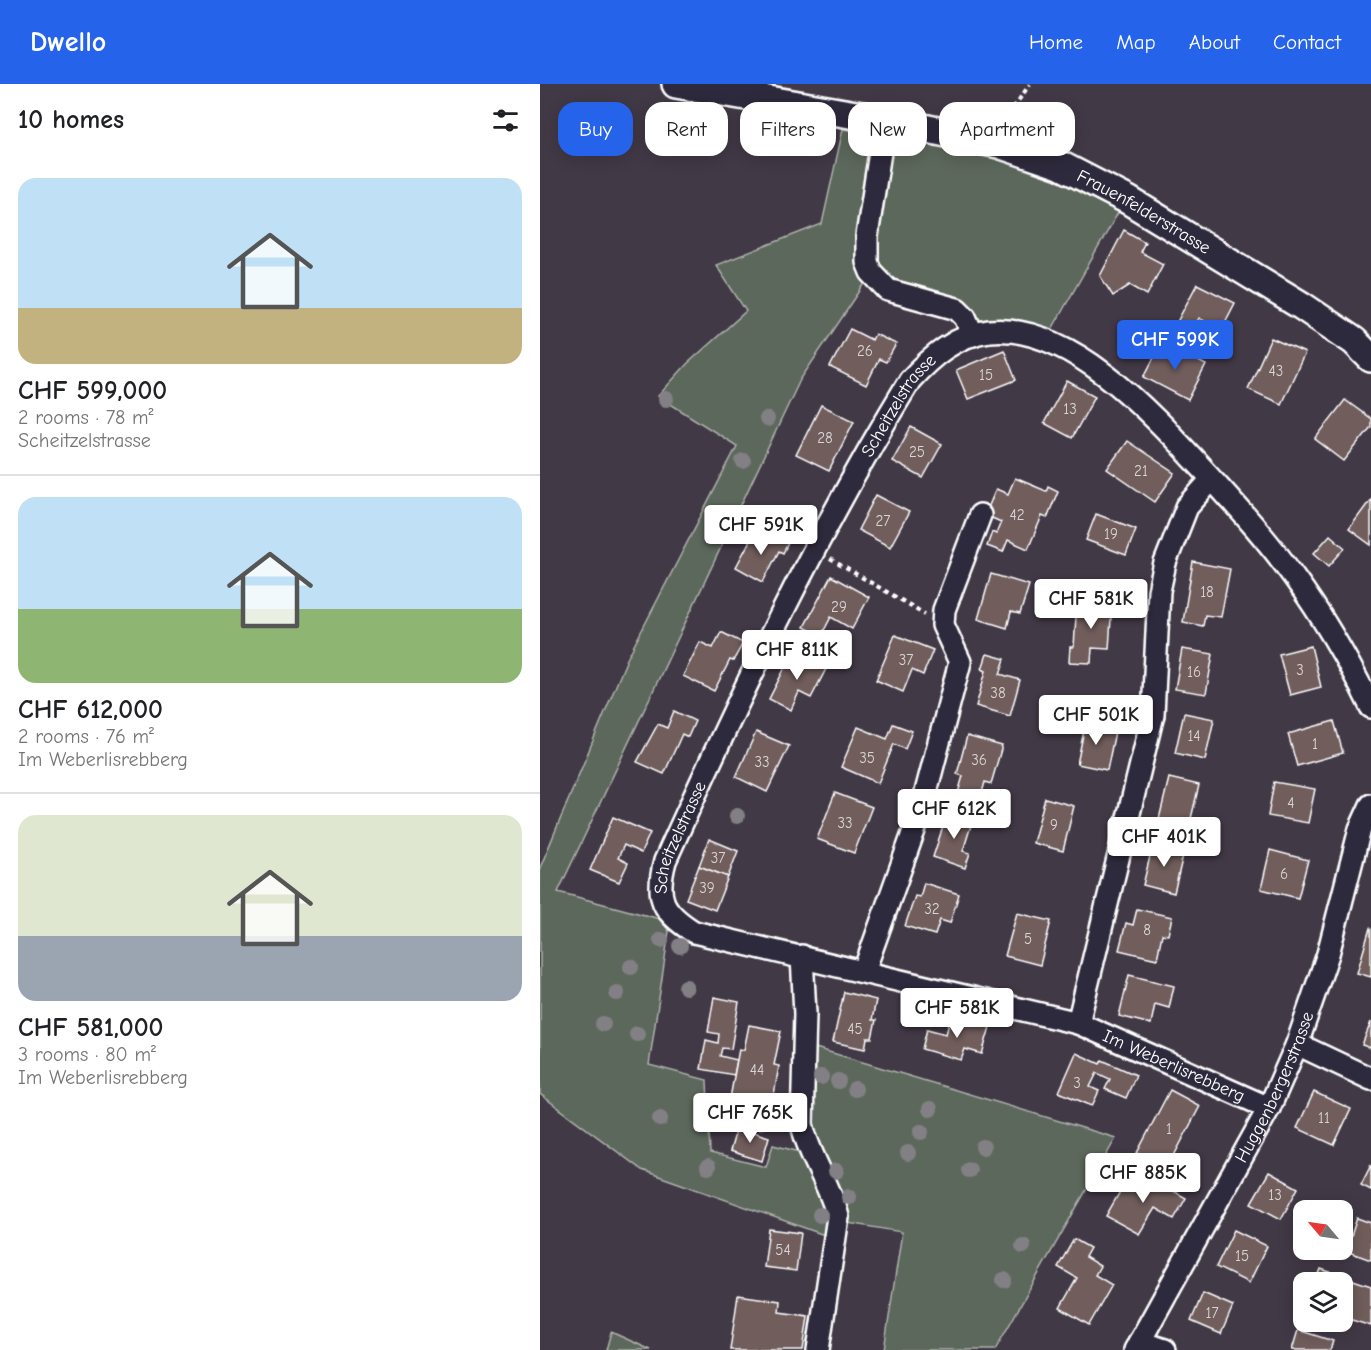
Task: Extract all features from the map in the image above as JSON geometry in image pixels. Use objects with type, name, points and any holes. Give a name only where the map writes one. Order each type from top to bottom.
[{"type":"street","name":"Frauenfelderstrasse","points":[[676,84],[848,114]]},
{"type":"street","points":[[879,156],[867,236],[867,262],[871,272],[888,290],[957,309],[965,316],[973,335]]},
{"type":"street","name":"Frauenfelderstrasse","points":[[1034,156],[1060,165],[1128,200],[1302,306],[1354,341],[1371,358]]},
{"type":"street","name":"Scheitzelstrasse","points":[[802,956],[694,932],[672,918],[662,902],[661,877],[666,861],[739,699],[814,549],[910,381],[931,357],[973,335],[1009,331],[1047,340],[1113,379],[1167,428],[1295,578],[1371,706]]},
{"type":"street","points":[[1078,1023],[1153,715],[1159,591],[1165,562],[1187,507],[1212,479]]},
{"type":"street","points":[[864,971],[921,811],[960,662],[943,625],[944,610],[980,515]]},
{"type":"street","name":"Huggenbergerstrasse","points":[[1137,1346],[1269,1108],[1297,1044],[1329,954],[1360,829],[1371,805]]},
{"type":"street","points":[[802,956],[805,1014],[802,1124],[805,1138],[834,1198],[838,1217],[818,1350]]},
{"type":"street","name":"Im Weberlisrebberg","points":[[802,956],[1078,1023],[1269,1108]]},
{"type":"street","points":[[1297,1044],[1371,1079]]},
{"type":"street","points":[[1137,1346],[1165,1350]]},
{"type":"path","points":[[1018,102],[1029,84]]},
{"type":"path","points":[[814,549],[943,625]]},
{"type":"shaded area","points":[[843,129],[848,130],[848,156],[927,156],[927,143],[939,145],[939,156],[984,156],[1054,175],[1119,211],[1051,331],[978,322],[965,301],[893,287],[874,270],[800,380],[558,892],[660,919],[669,931],[649,1065],[707,1080],[710,1153],[766,1167],[773,1145],[815,1156],[805,1112],[809,1046],[1116,1138],[995,1350],[884,1350],[902,1232],[842,1222],[830,1237],[642,1170],[540,1094],[540,868],[627,659],[737,446],[658,396],[687,364],[746,311],[716,265],[822,224]]},
{"type":"shaded area","points":[[611,1332],[651,1350],[606,1350]]},
{"type":"building","points":[[1124,230],[1145,242],[1140,252],[1163,264],[1147,295],[1130,285],[1113,296],[1100,276]]},
{"type":"building","points":[[1197,284],[1235,303],[1221,330],[1199,318],[1192,332],[1176,324]]},
{"type":"building","points":[[850,329],[872,340],[875,334],[896,344],[886,362],[879,359],[866,385],[830,367]]},
{"type":"building","points":[[1271,338],[1305,353],[1281,404],[1248,389]]},
{"type":"building","points":[[1162,342],[1206,365],[1188,400],[1144,377]]},
{"type":"building","points":[[1004,350],[1016,380],[968,399],[956,370]]},
{"type":"building","points":[[1067,381],[1095,396],[1072,438],[1044,423]]},
{"type":"building","points":[[1345,400],[1371,419],[1371,427],[1344,461],[1315,439]]},
{"type":"building","points":[[821,405],[854,421],[829,471],[796,455]]},
{"type":"building","points":[[911,427],[942,444],[923,478],[892,461]]},
{"type":"building","points":[[1127,441],[1175,473],[1155,502],[1107,469]]},
{"type":"building","points":[[1015,478],[1046,491],[1048,486],[1058,491],[1047,518],[1042,516],[1028,549],[1008,540],[1003,552],[987,546],[992,532],[996,534],[1001,522],[985,515],[996,489],[1008,494]]},
{"type":"building","points":[[876,495],[909,512],[890,547],[858,530]]},
{"type":"building","points":[[1371,499],[1371,545],[1349,529]]},
{"type":"building","points":[[1096,514],[1136,529],[1126,555],[1086,540]]},
{"type":"building","points":[[769,533],[788,543],[783,553],[779,551],[763,582],[736,567],[753,535],[764,541]]},
{"type":"building","points":[[1330,535],[1345,548],[1329,566],[1314,553]]},
{"type":"building","points":[[1193,562],[1230,569],[1221,617],[1205,615],[1203,626],[1183,622]]},
{"type":"building","points":[[991,574],[1029,585],[1020,614],[1011,612],[1007,628],[978,619]]},
{"type":"building","points":[[831,576],[869,597],[852,629],[831,617],[821,636],[804,627]]},
{"type":"building","points":[[1077,601],[1112,603],[1109,649],[1092,648],[1091,663],[1069,662],[1070,647],[1074,647]]},
{"type":"building","points":[[721,632],[743,643],[733,661],[730,660],[714,691],[683,676],[700,642],[713,648]]},
{"type":"building","points":[[895,635],[933,650],[923,675],[912,670],[903,692],[876,680]]},
{"type":"building","points":[[1311,646],[1321,687],[1290,695],[1279,654]]},
{"type":"building","points":[[1182,649],[1213,654],[1206,694],[1175,689]]},
{"type":"building","points":[[793,652],[826,669],[811,698],[799,692],[791,710],[769,699]]},
{"type":"building","points":[[987,654],[1005,659],[1000,674],[1020,680],[1010,716],[976,706],[986,671],[982,669]]},
{"type":"building","points":[[674,711],[695,721],[688,737],[682,734],[664,774],[637,762],[658,724],[667,728]]},
{"type":"building","points":[[1184,713],[1214,719],[1205,760],[1175,753]]},
{"type":"building","points":[[1086,721],[1116,727],[1107,770],[1077,764]]},
{"type":"building","points":[[1334,721],[1343,753],[1297,766],[1288,734]]},
{"type":"building","points":[[893,724],[912,731],[905,749],[894,744],[878,783],[841,767],[858,727],[887,739]]},
{"type":"building","points":[[756,732],[789,746],[767,792],[736,777]]},
{"type":"building","points":[[967,736],[1002,746],[991,784],[985,782],[980,800],[958,793],[963,776],[957,774]]},
{"type":"building","points":[[1169,778],[1199,785],[1189,827],[1159,819]]},
{"type":"building","points":[[1274,782],[1315,789],[1308,823],[1268,816]]},
{"type":"building","points":[[835,793],[872,807],[854,853],[817,839]]},
{"type":"building","points":[[1045,798],[1074,806],[1063,851],[1033,843]]},
{"type":"building","points":[[948,811],[973,819],[963,851],[970,853],[965,868],[933,857]]},
{"type":"building","points":[[613,817],[650,833],[641,853],[624,845],[618,858],[628,863],[619,882],[590,870]]},
{"type":"building","points":[[709,839],[738,851],[728,877],[699,866]]},
{"type":"building","points":[[1153,844],[1184,851],[1174,893],[1143,885]]},
{"type":"building","points":[[1270,850],[1308,860],[1298,898],[1261,889]]},
{"type":"building","points":[[699,866],[728,877],[715,910],[686,899]]},
{"type":"building","points":[[924,883],[959,894],[950,923],[940,920],[935,935],[905,926],[915,896],[920,897]]},
{"type":"building","points":[[1137,909],[1172,917],[1168,935],[1162,934],[1157,959],[1119,950],[1126,923],[1133,925]]},
{"type":"building","points":[[1017,913],[1051,921],[1040,965],[1005,956]]},
{"type":"building","points":[[1371,929],[1371,977],[1357,973]]},
{"type":"building","points":[[1129,975],[1174,986],[1169,1008],[1155,1004],[1151,1024],[1119,1016]]},
{"type":"building","points":[[844,992],[876,1000],[872,1020],[876,1020],[872,1038],[867,1038],[865,1049],[833,1042]]},
{"type":"building","points":[[714,997],[739,1002],[731,1049],[722,1048],[720,1056],[737,1060],[734,1075],[701,1069],[706,1040],[718,1043],[719,1034],[708,1032]]},
{"type":"building","points":[[951,1016],[990,1027],[982,1054],[965,1049],[961,1060],[922,1049],[927,1029],[946,1034]]},
{"type":"building","points":[[1371,1022],[1371,1048],[1362,1045]]},
{"type":"building","points":[[749,1025],[781,1031],[774,1065],[779,1066],[771,1112],[729,1104],[739,1049],[744,1050]]},
{"type":"building","points":[[1076,1053],[1100,1064],[1102,1060],[1136,1075],[1126,1098],[1105,1089],[1110,1079],[1097,1073],[1090,1087],[1099,1091],[1092,1106],[1059,1092]]},
{"type":"building","points":[[1170,1090],[1200,1106],[1167,1169],[1137,1153]]},
{"type":"building","points":[[1314,1092],[1351,1109],[1334,1145],[1297,1128]]},
{"type":"building","points":[[737,1127],[769,1137],[762,1161],[730,1151]]},
{"type":"building","points":[[1371,1165],[1371,1190],[1361,1185]]},
{"type":"building","points":[[1269,1172],[1298,1188],[1281,1219],[1251,1203]]},
{"type":"building","points":[[1129,1176],[1154,1190],[1158,1182],[1186,1198],[1174,1219],[1155,1208],[1139,1234],[1106,1216]]},
{"type":"building","points":[[1357,1218],[1371,1223],[1371,1260],[1353,1254],[1353,1230]]},
{"type":"building","points":[[769,1229],[801,1233],[796,1271],[764,1267]]},
{"type":"building","points":[[1234,1230],[1267,1246],[1249,1283],[1216,1267]]},
{"type":"building","points":[[1074,1239],[1090,1248],[1085,1257],[1100,1266],[1095,1275],[1112,1285],[1089,1325],[1060,1308],[1077,1278],[1058,1267]]},
{"type":"building","points":[[1353,1280],[1371,1286],[1371,1326],[1353,1320]]},
{"type":"building","points":[[1203,1293],[1233,1306],[1221,1334],[1191,1321]]},
{"type":"building","points":[[738,1295],[780,1301],[779,1312],[808,1316],[803,1350],[730,1350]]},
{"type":"building","points":[[1297,1332],[1333,1341],[1330,1350],[1292,1350]]}]
